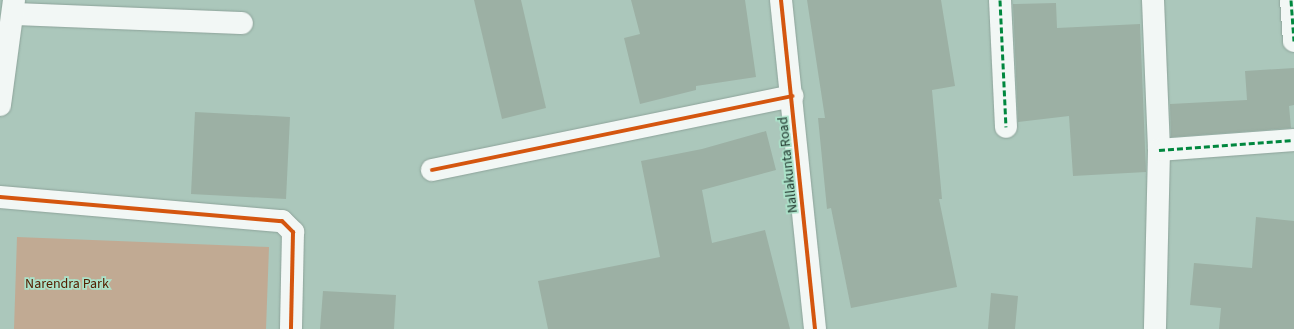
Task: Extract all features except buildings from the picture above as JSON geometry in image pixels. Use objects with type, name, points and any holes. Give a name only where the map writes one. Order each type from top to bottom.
[{"type":"street","name":"Nallakunta Road","points":[[781,0],[815,329]]},
{"type":"street","points":[[1000,0],[1006,127]]},
{"type":"street","points":[[1154,0],[1158,150],[1155,329]]},
{"type":"street","points":[[1291,0],[1294,41]]},
{"type":"street","points":[[0,105],[14,7],[242,23]]},
{"type":"street","points":[[432,170],[792,96]]},
{"type":"street","points":[[1158,150],[1294,140]]},
{"type":"street","points":[[0,197],[282,221],[291,227],[293,232],[291,329]]},
{"type":"green space","name":"Narendra Park","points":[[17,237],[269,247],[266,329],[14,329]]},
{"type":"marked path","points":[[1000,0],[1006,127]]},
{"type":"marked path","points":[[1291,0],[1294,41]]},
{"type":"marked path","points":[[1159,150],[1294,140]]},
{"type":"cycle path","points":[[781,0],[815,329]]},
{"type":"cycle path","points":[[432,170],[792,96]]},
{"type":"cycle path","points":[[0,197],[282,221],[293,232],[291,329]]}]
